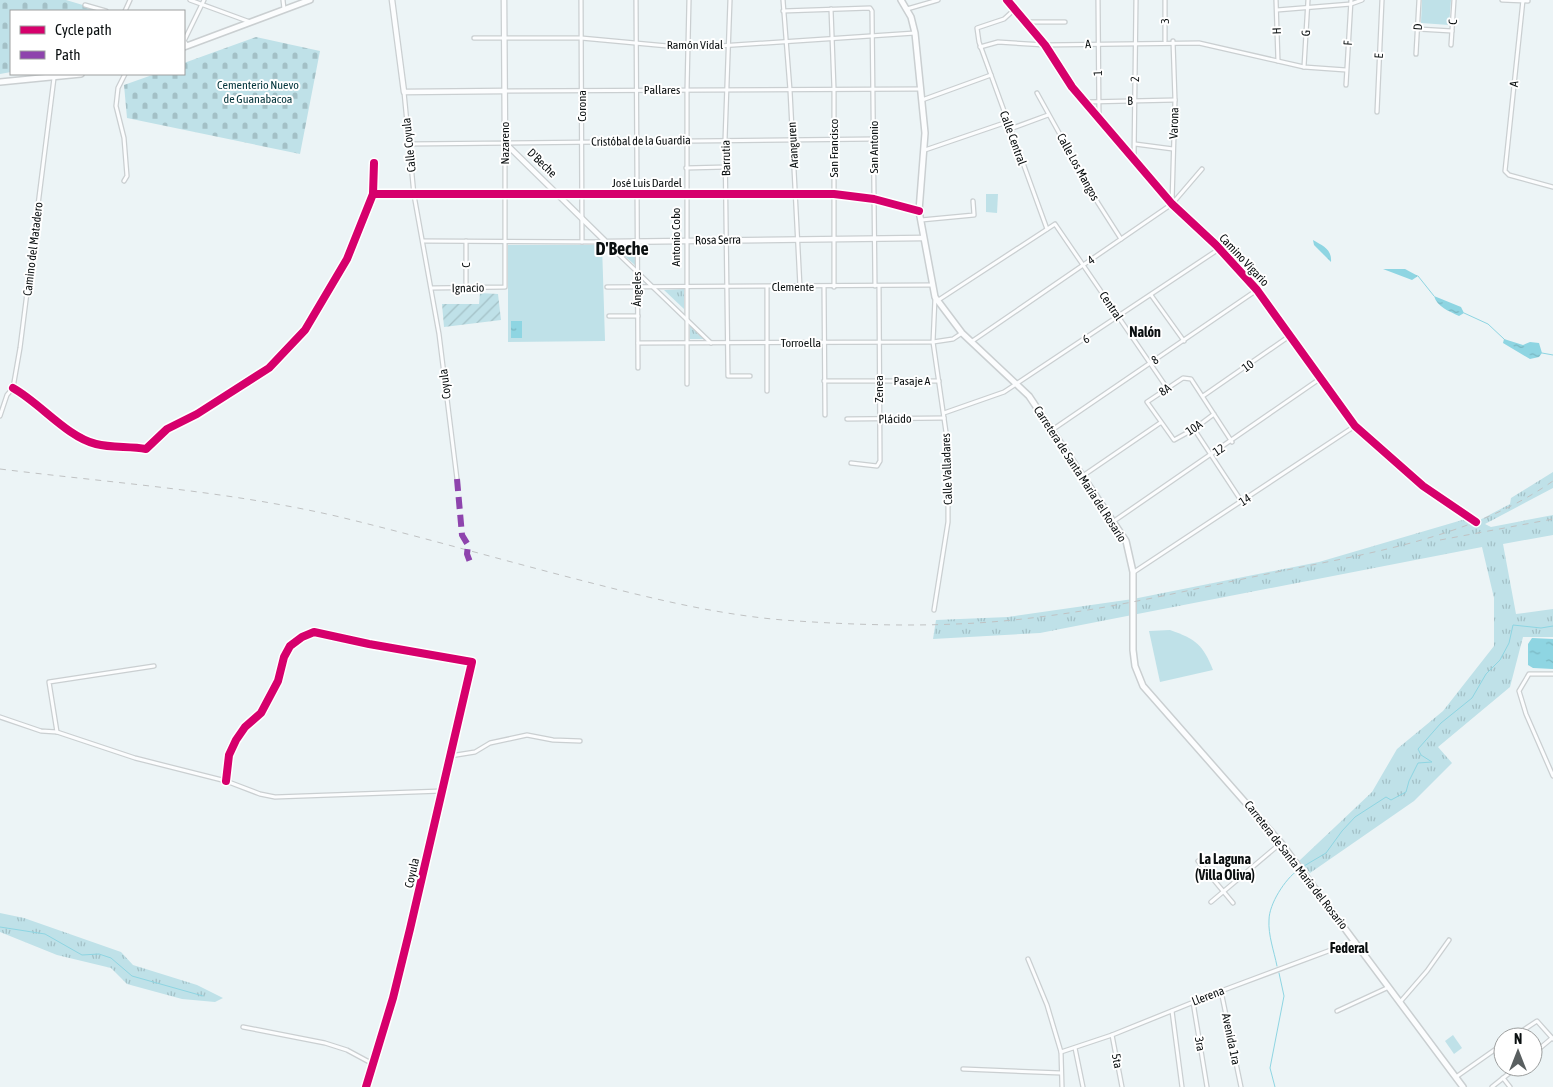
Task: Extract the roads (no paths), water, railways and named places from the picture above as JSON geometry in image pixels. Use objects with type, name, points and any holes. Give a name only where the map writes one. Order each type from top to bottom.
[{"type":"main road","points":[[185,44],[310,0]]},
{"type":"main road","name":"Carretera de Santa María del Rosario","points":[[901,0],[915,33],[925,150],[919,187],[919,211],[936,299],[962,333],[1029,396],[1084,475],[1126,541],[1133,572],[1133,650],[1135,666],[1142,686],[1281,843],[1401,1001],[1463,1087]]},
{"type":"main road","points":[[0,82],[74,75]]},
{"type":"street","points":[[190,0],[203,2],[250,22]]},
{"type":"street","points":[[283,0],[284,10]]},
{"type":"street","name":"Calle Coyula","points":[[392,0],[404,92],[414,195],[432,288]]},
{"type":"street","name":"Nazareno","points":[[504,0],[505,287]]},
{"type":"street","name":"Corona","points":[[580,0],[582,242]]},
{"type":"street","name":"Ángeles","points":[[636,0],[638,368]]},
{"type":"street","name":"Antonio Cobo","points":[[687,384],[686,168],[689,0]]},
{"type":"street","name":"Barrutia","points":[[730,0],[725,140],[728,376],[750,376]]},
{"type":"street","points":[[906,9],[938,0]]},
{"type":"street","name":"Camino Vigario","points":[[1007,0],[1045,46],[1072,87],[1172,204],[1220,249],[1257,290],[1291,334],[1355,426],[1423,486],[1476,522]]},
{"type":"street","name":"1","points":[[1098,0],[1099,117]]},
{"type":"street","name":"2","points":[[1134,158],[1136,0]]},
{"type":"street","name":"3","points":[[1165,0],[1165,42]]},
{"type":"street","name":"H","points":[[1276,0],[1278,61]]},
{"type":"street","name":"G","points":[[1304,67],[1308,0]]},
{"type":"street","points":[[1277,10],[1308,8],[1362,0]]},
{"type":"street","name":"E","points":[[1377,112],[1382,0]]},
{"type":"street","name":"D","points":[[1416,54],[1419,0]]},
{"type":"street","name":"C","points":[[1451,45],[1454,0]]},
{"type":"street","points":[[1502,0],[1528,2]]},
{"type":"street","name":"A","points":[[1523,1],[1505,169],[1509,176],[1553,187]]},
{"type":"street","points":[[185,44],[203,2]]},
{"type":"street","name":"Aranguren","points":[[783,2],[790,90],[800,287]]},
{"type":"street","name":"F","points":[[1346,85],[1351,2]]},
{"type":"street","points":[[85,5],[102,10]]},
{"type":"street","points":[[784,11],[830,9]]},
{"type":"street","name":"San Antonio","points":[[830,9],[871,9],[877,286]]},
{"type":"street","name":"San Francisco","points":[[830,9],[834,89],[834,287]]},
{"type":"street","points":[[980,47],[977,28],[1004,19],[1015,9]]},
{"type":"street","points":[[1026,22],[1065,22]]},
{"type":"street","points":[[1418,29],[1452,31]]},
{"type":"street","name":"Ramón Vidal","points":[[474,38],[504,36],[581,38],[688,48],[873,34],[915,33]]},
{"type":"street","name":"Varona","points":[[1172,204],[1175,100],[1173,41]]},
{"type":"street","name":"A","points":[[980,47],[998,42],[1045,46],[1097,43],[1196,42],[1278,61]]},
{"type":"street","name":"Calle Central","points":[[980,47],[1047,229]]},
{"type":"street","points":[[1278,61],[1304,67],[1346,70]]},
{"type":"street","points":[[124,181],[127,176],[124,138],[116,97],[125,75]]},
{"type":"street","points":[[922,100],[991,75]]},
{"type":"street","name":"Camino del Matadero","points":[[0,416],[7,395],[13,388],[20,348],[54,78]]},
{"type":"street","name":"Pallares","points":[[404,92],[921,89]]},
{"type":"street","name":"Calle Los Mangos","points":[[1037,93],[1048,116],[1121,239]]},
{"type":"street","name":"B","points":[[1086,102],[1175,100]]},
{"type":"street","points":[[1010,130],[1048,116]]},
{"type":"street","points":[[925,150],[1007,122]]},
{"type":"street","name":"Cristóbal de la Guardia","points":[[409,144],[874,139]]},
{"type":"street","name":"D'Beche","points":[[505,143],[711,343]]},
{"type":"street","points":[[1135,144],[1173,149]]},
{"type":"street","points":[[13,388],[36,402],[85,440],[97,444],[146,449],[167,429],[197,414],[269,368],[305,330],[347,259],[373,194],[374,163]]},
{"type":"street","points":[[686,168],[726,168]]},
{"type":"street","name":"4","points":[[972,342],[1172,204],[1202,169]]},
{"type":"street","name":"José Luis Dardel","points":[[373,194],[834,194],[874,199],[919,211]]},
{"type":"street","points":[[920,220],[974,215],[972,201]]},
{"type":"street","name":"Central","points":[[1047,229],[1055,224],[1167,388]]},
{"type":"street","points":[[936,299],[1047,229]]},
{"type":"street","name":"Rosa Serra","points":[[423,241],[606,242],[923,238]]},
{"type":"street","name":"C","points":[[466,241],[466,288]]},
{"type":"street","name":"6","points":[[944,413],[1004,392],[1220,249]]},
{"type":"street","name":"Clemente","points":[[607,287],[932,285]]},
{"type":"street","name":"Zenea","points":[[851,463],[877,466],[880,462],[877,286]]},
{"type":"street","name":"Ignacio","points":[[432,288],[505,287]]},
{"type":"street","points":[[767,287],[767,391]]},
{"type":"street","points":[[824,287],[825,415]]},
{"type":"street","name":"Coyula","points":[[432,288],[457,479]]},
{"type":"street","name":"8","points":[[1052,430],[1257,290]]},
{"type":"street","points":[[1151,295],[1184,341]]},
{"type":"street","name":"Calle Valladares","points":[[934,610],[948,522],[948,446],[932,342],[936,299]]},
{"type":"street","points":[[609,316],[638,316]]},
{"type":"street","name":"Torroella","points":[[638,343],[932,342],[953,339],[962,333]]},
{"type":"street","name":"10","points":[[1203,396],[1291,334]]},
{"type":"street","name":"8A","points":[[1160,423],[1146,402],[1167,388],[1183,378],[1191,379],[1203,396]]},
{"type":"street","name":"12","points":[[1114,521],[1232,442],[1322,378]]},
{"type":"street","name":"Pasaje A","points":[[824,381],[939,381]]},
{"type":"street","points":[[1203,396],[1232,442]]},
{"type":"street","name":"10A","points":[[1160,423],[1174,440],[1194,429],[1214,414]]},
{"type":"street","name":"Plácido","points":[[847,420],[944,418]]},
{"type":"street","points":[[1084,475],[1160,423]]},
{"type":"street","name":"14","points":[[1133,572],[1355,426]]},
{"type":"street","points":[[1194,429],[1242,502]]},
{"type":"street","name":"Coyula","points":[[226,781],[229,755],[236,740],[245,728],[261,713],[278,681],[284,657],[290,646],[302,637],[314,632],[368,644],[472,662],[393,998],[366,1087]]},
{"type":"street","points":[[57,732],[50,682],[154,666]]},
{"type":"street","points":[[1553,674],[1529,674],[1519,691],[1526,714],[1553,776]]},
{"type":"street","points":[[0,717],[41,730],[57,732],[135,758],[226,781],[260,794],[275,797],[442,791]]},
{"type":"street","points":[[450,756],[474,752],[490,743],[526,735],[553,740],[580,740]]},
{"type":"street","points":[[1211,902],[1281,843]]},
{"type":"street","points":[[1198,860],[1233,903]]},
{"type":"street","name":"Llerena","points":[[1061,1052],[1112,1036],[1193,1002],[1355,940]]},
{"type":"street","points":[[1401,1001],[1428,970],[1449,940]]},
{"type":"street","points":[[1028,959],[1047,1005],[1061,1052],[1062,1087]]},
{"type":"street","points":[[1338,1010],[1390,987]]},
{"type":"street","name":"Avenida 1ra","points":[[1221,991],[1240,1087]]},
{"type":"street","name":"3ra","points":[[1193,1002],[1207,1087]]},
{"type":"street","points":[[1172,1011],[1182,1087]]},
{"type":"street","points":[[1528,1027],[1537,1021],[1542,1027]]},
{"type":"street","points":[[243,1027],[325,1043],[347,1050],[373,1064]]},
{"type":"street","points":[[1543,1028],[1552,1039]]},
{"type":"street","name":"5ta","points":[[1112,1036],[1122,1087]]},
{"type":"street","points":[[1075,1048],[1083,1087]]},
{"type":"street","points":[[1456,1077],[1493,1051]]},
{"type":"street","points":[[963,1069],[1061,1073]]},
{"type":"street","points":[[1492,1087],[1503,1078],[1510,1087]]},
{"type":"water","points":[[1313,240],[1328,251],[1331,262],[1314,245]]},
{"type":"water","points":[[1383,269],[1405,269],[1418,276],[1412,280]]},
{"type":"water","points":[[1434,296],[1461,307],[1464,313],[1459,316],[1447,310],[1438,303]]},
{"type":"water","points":[[511,321],[522,321],[522,338],[511,338]]},
{"type":"water","points":[[1504,339],[1523,345],[1530,342],[1539,343],[1542,353],[1539,357],[1530,359],[1503,343]]},
{"type":"water","points":[[1532,638],[1553,639],[1553,669],[1533,668],[1528,665],[1528,644]]},
{"type":"waterway","points":[[1418,276],[1434,296]]},
{"type":"waterway","points":[[1464,313],[1488,324],[1504,339]]},
{"type":"waterway","points":[[1542,353],[1553,355]]},
{"type":"waterway","points":[[1304,866],[1326,853],[1355,817],[1386,797],[1391,800],[1406,792],[1418,763],[1432,762],[1421,755],[1418,749],[1441,723],[1472,698],[1486,674],[1500,660],[1509,643],[1513,625],[1541,628],[1553,626]]},
{"type":"waterway","points":[[1277,966],[1269,931],[1270,914],[1279,892],[1288,879],[1298,870]]},
{"type":"waterway","points":[[0,927],[45,934],[82,955],[99,954],[111,958],[132,976],[203,996]]},
{"type":"waterway","points":[[1275,1087],[1270,1068],[1284,996],[1279,973]]},
{"type":"railway","points":[[0,469],[171,488],[256,500],[369,524],[677,604],[783,620],[876,625],[939,625],[1000,621],[1090,610],[1378,551],[1452,531],[1521,501],[1553,481]]},
{"type":"railway","points":[[1440,540],[1553,519]]},
{"type":"district","name":"D'Beche","points":[[622,248]]},
{"type":"district","name":"Nalón","points":[[1145,332]]},
{"type":"district","name":"La Laguna (Villa Oliva)","points":[[1225,868]]},
{"type":"district","name":"Federal","points":[[1349,948]]},
{"type":"park label","name":"Cementerio Nuevo de Guanabacoa","points":[[258,92]]}]
